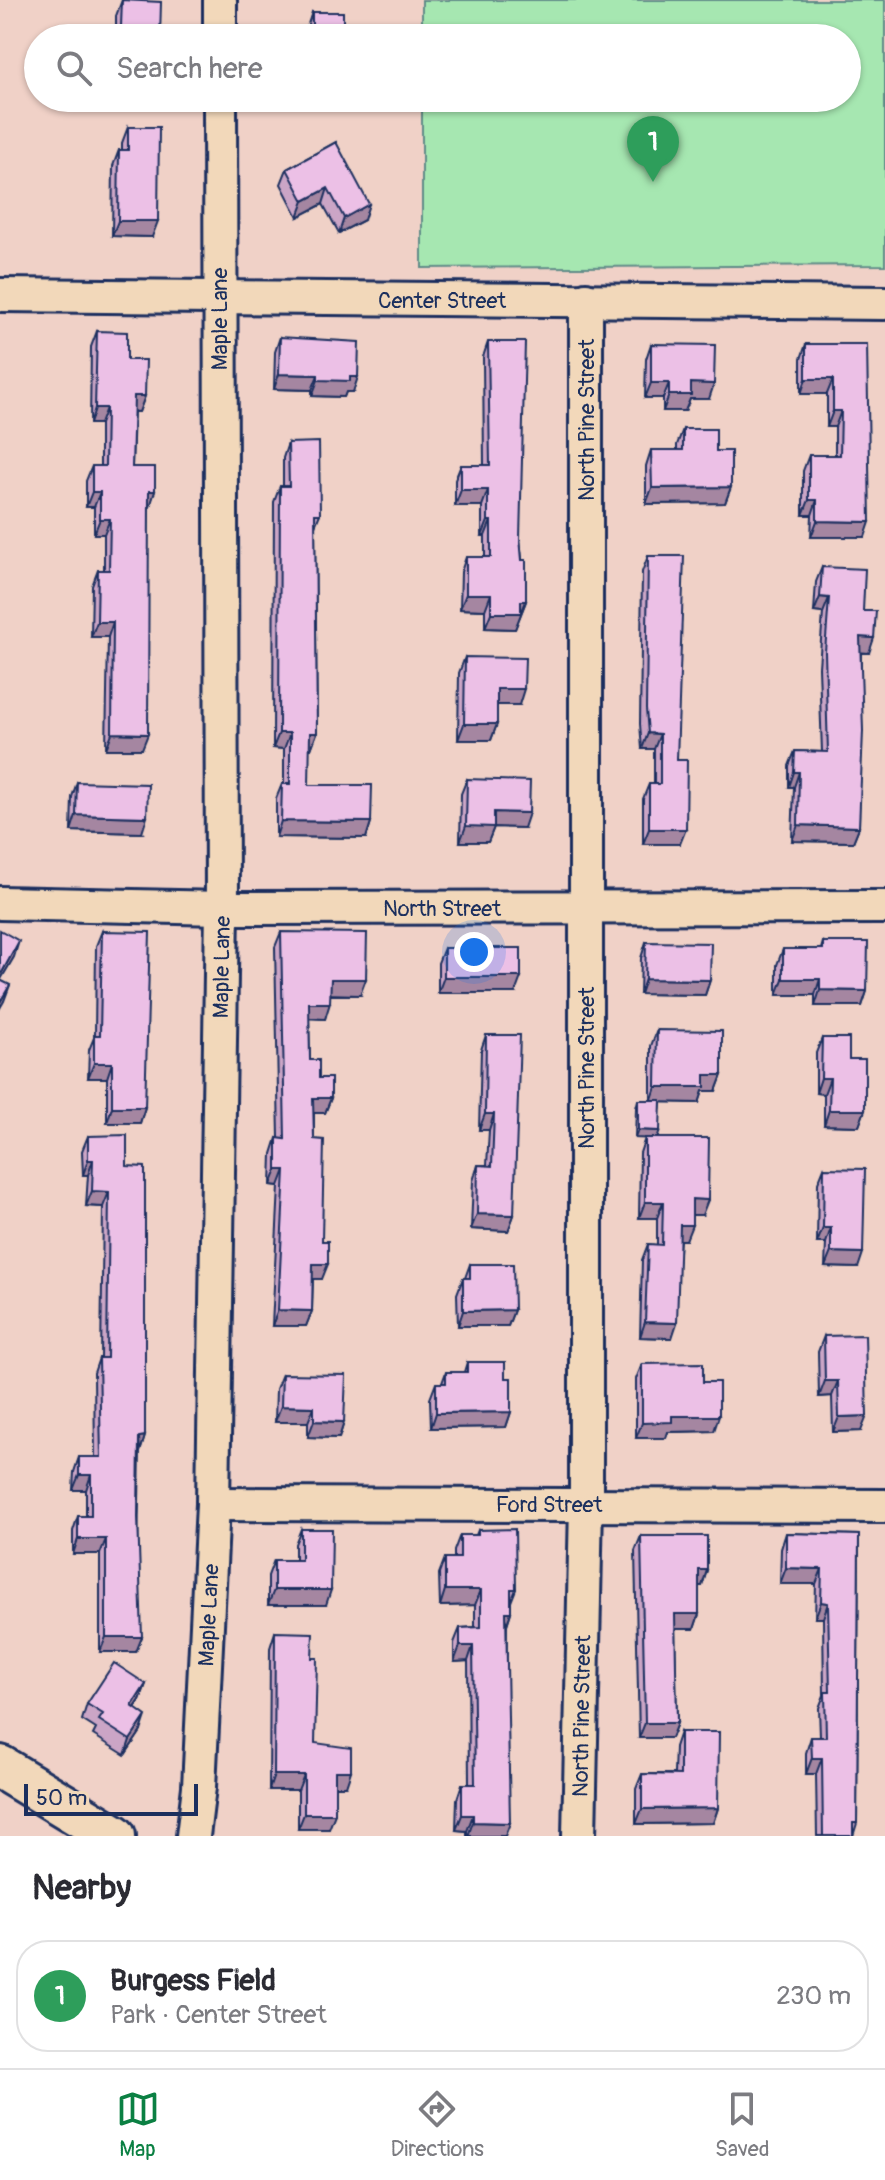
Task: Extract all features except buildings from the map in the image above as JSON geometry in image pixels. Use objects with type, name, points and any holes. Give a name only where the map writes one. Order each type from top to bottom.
[{"type":"main road","points":[[0,1767],[114,1836]]},
{"type":"street","points":[[220,0],[220,24]]},
{"type":"street","name":"Maple Lane","points":[[193,1836],[199,1787],[213,1504],[222,908],[220,112]]},
{"type":"street","name":"Center Street","points":[[0,295],[885,303]]},
{"type":"street","name":"North Pine Street","points":[[579,1836],[586,1504],[586,299]]},
{"type":"street","name":"North Street","points":[[0,903],[222,908],[885,907]]},
{"type":"street","name":"Ford Street","points":[[213,1504],[885,1506]]},
{"type":"green space","points":[[422,0],[885,0],[885,265],[422,268],[422,112],[861,112],[861,24],[422,24]]},
{"type":"place","name":"Burgess Field","points":[[653,182]]}]
